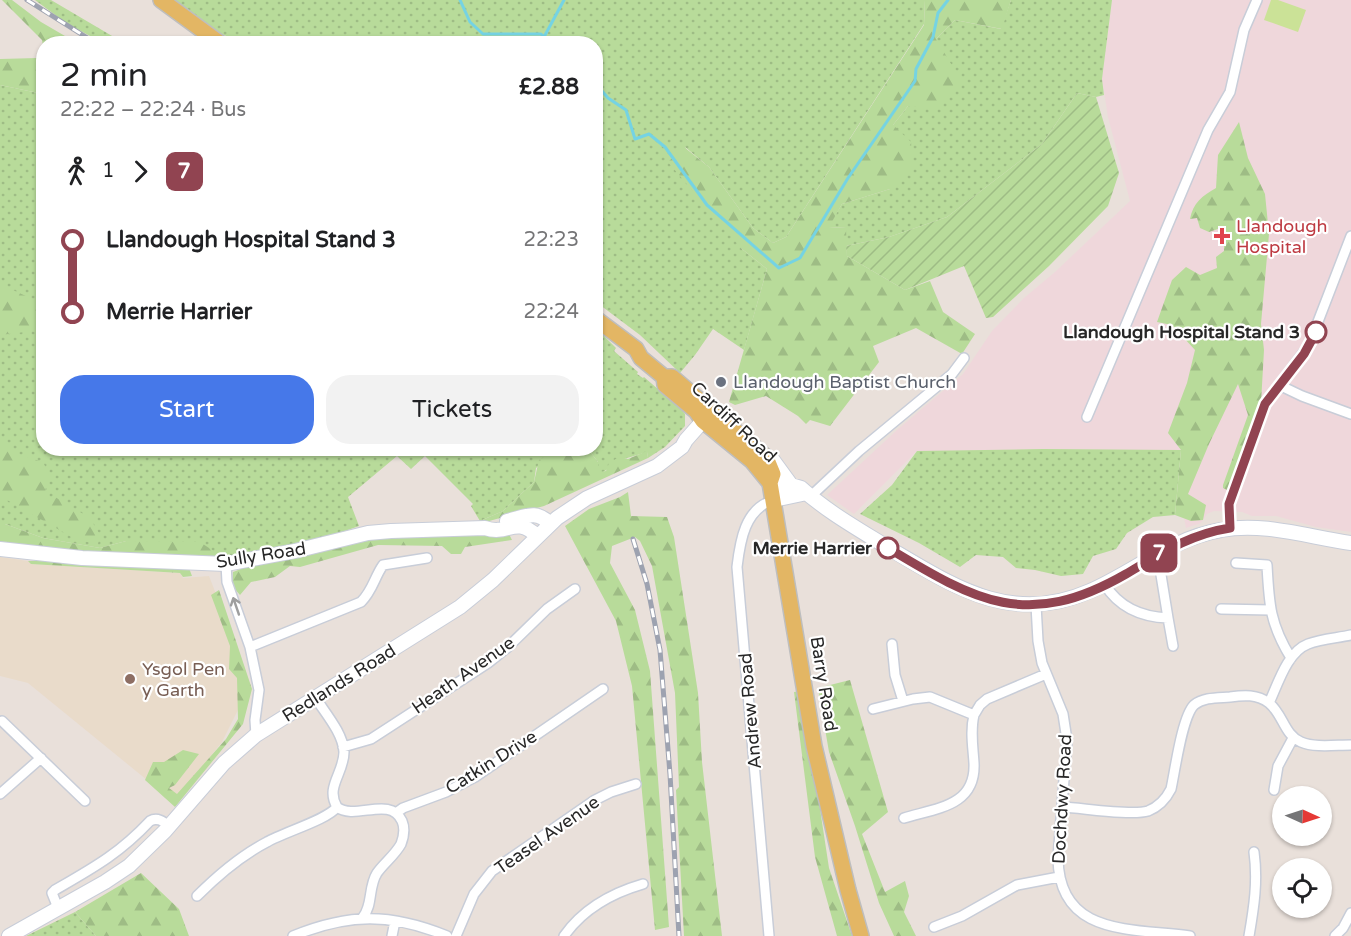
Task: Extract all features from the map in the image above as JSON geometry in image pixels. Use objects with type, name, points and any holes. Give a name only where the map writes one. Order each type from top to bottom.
[{"type":"main road","points":[[161,0],[210,36]]},
{"type":"main road","name":"Cardiff Road","points":[[603,324],[636,349],[641,358],[664,377],[672,377],[752,462],[772,490]]},
{"type":"main road","name":"Cardiff Road","points":[[711,419],[766,457],[773,474],[772,490]]},
{"type":"main road","name":"Redlands Road","points":[[9,936],[129,866],[169,826],[224,763],[256,735],[460,607],[493,580],[537,536],[575,504],[646,473],[682,447],[691,446],[711,419]]},
{"type":"main road","points":[[766,457],[772,459],[791,485]]},
{"type":"main road","points":[[772,490],[791,485],[801,488],[873,538],[966,592],[994,601],[1036,605],[1074,598],[1105,585],[1173,546],[1198,535],[1230,528],[1276,530],[1351,543]]},
{"type":"main road","points":[[772,490],[809,495]]},
{"type":"main road","name":"Barry Road","points":[[772,490],[814,746],[861,936]]},
{"type":"main road","name":"Sully Road","points":[[485,528],[492,524],[536,514],[550,524]]},
{"type":"main road","name":"Sully Road","points":[[0,549],[82,558],[226,564],[295,551],[368,533],[485,528],[493,531],[526,526],[537,536]]},
{"type":"main road","name":"Barry Road","points":[[848,890],[870,936]]},
{"type":"street","points":[[1087,417],[1208,129],[1230,92],[1244,30],[1257,0]]},
{"type":"street","points":[[1230,528],[1228,510],[1230,500],[1265,404],[1309,345],[1351,236]]},
{"type":"street","points":[[809,495],[952,374],[964,358]]},
{"type":"street","points":[[1279,384],[1302,396],[1351,414]]},
{"type":"street","name":"Andrew Road","points":[[770,936],[737,567],[740,546],[750,518],[772,490]]},
{"type":"street","points":[[250,647],[361,602],[372,590],[377,574],[383,565],[427,558]]},
{"type":"street","points":[[1236,563],[1266,565],[1270,610],[1277,632],[1291,658]]},
{"type":"street","points":[[226,564],[227,582],[250,647],[259,690],[255,720],[256,735]]},
{"type":"street","points":[[1161,575],[1173,646]]},
{"type":"street","points":[[1105,585],[1117,600],[1132,609],[1152,617],[1168,618]]},
{"type":"street","name":"Heath Avenue","points":[[343,747],[370,739],[488,663],[547,609],[575,589]]},
{"type":"street","name":"Dochdwy Road","points":[[1036,605],[1038,641],[1046,674],[1063,714],[1066,733],[1067,756],[1058,858],[1059,877],[1064,893],[1074,908],[1099,928],[1190,936]]},
{"type":"street","points":[[1221,609],[1270,610]]},
{"type":"street","points":[[1269,703],[1291,658],[1307,644],[1351,635]]},
{"type":"street","points":[[892,644],[895,675],[903,701]]},
{"type":"street","points":[[904,818],[953,802],[968,792],[974,776],[972,729],[976,709],[987,699],[1046,674]]},
{"type":"street","name":"Catkin Drive","points":[[337,807],[347,813],[381,809],[396,813],[403,808],[446,792],[475,777],[603,689]]},
{"type":"street","points":[[1063,807],[1140,812],[1155,808],[1171,789],[1190,710],[1195,704],[1210,699],[1246,695],[1257,697],[1269,703],[1279,713],[1293,738],[1310,744],[1351,745]]},
{"type":"street","points":[[197,896],[257,847],[288,831],[329,815],[337,807],[332,792],[344,759],[343,747],[340,737],[315,697]]},
{"type":"street","points":[[873,709],[930,697],[974,715]]},
{"type":"street","points":[[2,721],[85,801]]},
{"type":"street","points":[[1275,786],[1278,766],[1293,738]]},
{"type":"street","points":[[0,794],[41,758]]},
{"type":"street","name":"Teasel Avenue","points":[[456,936],[474,894],[502,863],[595,800],[636,784]]},
{"type":"street","points":[[363,917],[369,905],[374,880],[400,846],[403,838],[403,823],[396,813]]},
{"type":"street","points":[[1249,936],[1256,890],[1254,852]]},
{"type":"street","points":[[934,927],[962,916],[1017,885],[1059,877]]},
{"type":"street","points":[[564,936],[579,918],[598,904],[618,893],[643,884]]},
{"type":"street","points":[[1335,936],[1343,928],[1351,913]]},
{"type":"street","points":[[293,936],[321,926],[363,917],[423,927],[447,936]]},
{"type":"street","points":[[392,936],[395,921]]},
{"type":"shaded area","name":"Llandough Hospital","points":[[1112,0],[1351,0],[1351,532],[1316,527],[1276,516],[1252,516],[1242,512],[1214,511],[1207,514],[1201,523],[1186,528],[1181,503],[1187,450],[917,451],[854,514],[827,495],[897,430],[963,374],[992,331],[1024,298],[1130,201],[1108,117],[1102,79]]},
{"type":"shaded area","name":"Ysgol Pen y Garth","points":[[0,557],[28,561],[32,564],[180,573],[183,578],[209,576],[235,643],[248,690],[222,742],[174,802],[28,683],[0,676]]},
{"type":"green space","points":[[2,0],[12,0],[41,22],[65,36],[38,36]]},
{"type":"green space","points":[[35,0],[51,0],[112,36],[90,36],[66,23]]},
{"type":"green space","points":[[173,0],[925,0],[924,24],[786,237],[773,243],[753,228],[709,167],[685,147],[742,249],[767,269],[744,350],[713,329],[680,373],[640,335],[603,307],[603,36],[226,36]]},
{"type":"green space","points":[[925,0],[1011,0],[1002,29],[955,20],[936,39],[962,82],[938,109],[908,106],[893,125],[911,142],[913,167],[890,189],[842,204],[829,227],[846,228],[847,256],[905,290],[930,281],[943,312],[975,334],[962,354],[916,328],[873,346],[879,362],[830,426],[810,420],[806,424],[798,416],[766,396],[735,405],[729,402],[767,269],[742,249],[668,162],[684,147],[709,167],[753,228],[773,243],[786,237],[924,25]]},
{"type":"green space","points":[[1011,0],[1112,0],[1102,79],[1104,95],[1096,97],[1077,93],[1042,144],[947,217],[889,237],[846,246],[846,228],[828,227],[842,204],[890,189],[893,125],[908,106],[936,39],[955,20],[1001,29]]},
{"type":"green space","points":[[1271,0],[1278,0],[1306,10],[1298,32],[1264,20]]},
{"type":"green space","points":[[36,58],[36,93],[0,85],[0,59]]},
{"type":"green space","points":[[0,85],[36,93],[36,456],[397,456],[348,497],[359,526],[334,535],[227,560],[126,541],[100,548],[43,538],[0,524]]},
{"type":"green space","points":[[1077,93],[1096,97],[1119,173],[1108,206],[1049,266],[993,317],[986,318],[964,266],[905,290],[847,256],[846,246],[889,237],[947,217],[1042,144]]},
{"type":"green space","points":[[1239,122],[1248,158],[1265,194],[1269,234],[1261,324],[1264,350],[1261,403],[1230,488],[1227,490],[1223,488],[1223,485],[1248,415],[1238,384],[1188,494],[1206,505],[1203,520],[1191,521],[1175,515],[1181,450],[1168,433],[1187,383],[1195,350],[1172,325],[1157,322],[1172,280],[1186,267],[1200,275],[1217,268],[1216,257],[1224,251],[1224,227],[1209,232],[1200,228],[1197,218],[1190,219],[1199,200],[1216,188],[1218,155]]},
{"type":"green space","points":[[0,284],[36,301],[36,333],[33,331],[0,335]]},
{"type":"green space","points":[[603,335],[616,348],[614,351],[638,372],[637,374],[644,377],[682,410],[685,414],[685,426],[665,447],[648,458],[647,452],[624,459],[603,472],[598,472],[598,462],[593,456],[603,456]]},
{"type":"green space","points":[[0,442],[14,453],[43,462],[49,474],[44,496],[52,500],[55,497],[90,518],[100,535],[98,544],[77,540],[0,496]]},
{"type":"green space","points":[[1181,450],[1175,515],[1153,517],[1127,533],[1116,549],[1093,556],[1083,574],[1061,576],[1016,568],[1003,557],[976,555],[960,567],[919,543],[860,514],[892,485],[917,451]]},
{"type":"green space","points":[[647,451],[648,458],[544,506],[482,523],[480,521],[503,511],[534,482],[539,460],[546,456],[593,456],[598,462],[598,472],[606,471],[609,463],[619,457],[628,459]]},
{"type":"green space","points":[[397,456],[425,456],[411,469]]},
{"type":"green space","points":[[425,456],[551,456],[536,468],[534,482],[503,511],[480,521],[471,506],[473,504]]},
{"type":"green space","points":[[628,492],[631,516],[667,517],[674,537],[698,693],[702,762],[722,936],[684,936],[676,790],[679,787],[675,693],[652,566],[640,541],[635,537],[612,546],[610,563],[635,610],[650,671],[669,927],[655,930],[632,686],[616,621],[565,526],[589,509]]},
{"type":"green space","points":[[0,524],[43,538],[100,548],[126,541],[200,542],[227,560],[25,549],[0,544]]},
{"type":"green space","points":[[508,532],[512,540],[465,547],[461,554],[451,554],[442,546],[378,545],[300,567],[290,566],[275,577],[251,582],[240,595],[232,586],[233,572],[254,564],[374,537]]},
{"type":"green space","points":[[28,561],[87,561],[189,568],[192,576],[183,577],[180,573],[31,564]]},
{"type":"green space","points":[[219,590],[252,689],[243,724],[175,807],[145,780],[153,762],[164,762],[183,750],[199,754],[175,785],[169,788],[177,794],[226,739],[238,719],[237,678],[229,669],[230,646],[211,595]]},
{"type":"green space","points":[[850,680],[888,812],[862,834],[885,892],[905,881],[909,896],[904,912],[916,936],[894,936],[879,903],[829,752],[818,688]]},
{"type":"green space","points":[[802,691],[829,868],[852,936],[837,936],[815,857],[794,692]]},
{"type":"green space","points":[[141,873],[179,909],[189,936],[96,936],[75,912]]},
{"type":"green space","points":[[75,912],[96,936],[26,936]]},
{"type":"waterway","points":[[460,0],[470,22],[483,34],[541,34],[543,36]]},
{"type":"waterway","points":[[545,36],[564,0]]},
{"type":"waterway","points":[[603,92],[626,110],[635,139],[649,134],[665,147],[707,205],[779,268],[800,258],[848,178],[915,81],[916,69],[933,37],[938,13],[948,0]]},
{"type":"railway","points":[[27,0],[84,36]]},
{"type":"railway","points":[[633,539],[647,584],[660,650],[679,936]]},
{"type":"bus line","name":"7","points":[[888,548],[966,592],[994,601],[1036,605],[1074,598],[1087,593],[1173,546],[1198,535],[1230,528],[1229,504],[1265,404],[1304,354],[1316,332]]},
{"type":"place","name":"Llandough Hospital","points":[[1222,236]]},
{"type":"place","name":"Llandough Hospital Stand 3","points":[[1316,332]]},
{"type":"place","name":"Llandough Baptist Church","points":[[721,382]]},
{"type":"place","name":"Merrie Harrier","points":[[888,548]]},
{"type":"place","name":"Ysgol Pen y Garth","points":[[130,679]]}]
